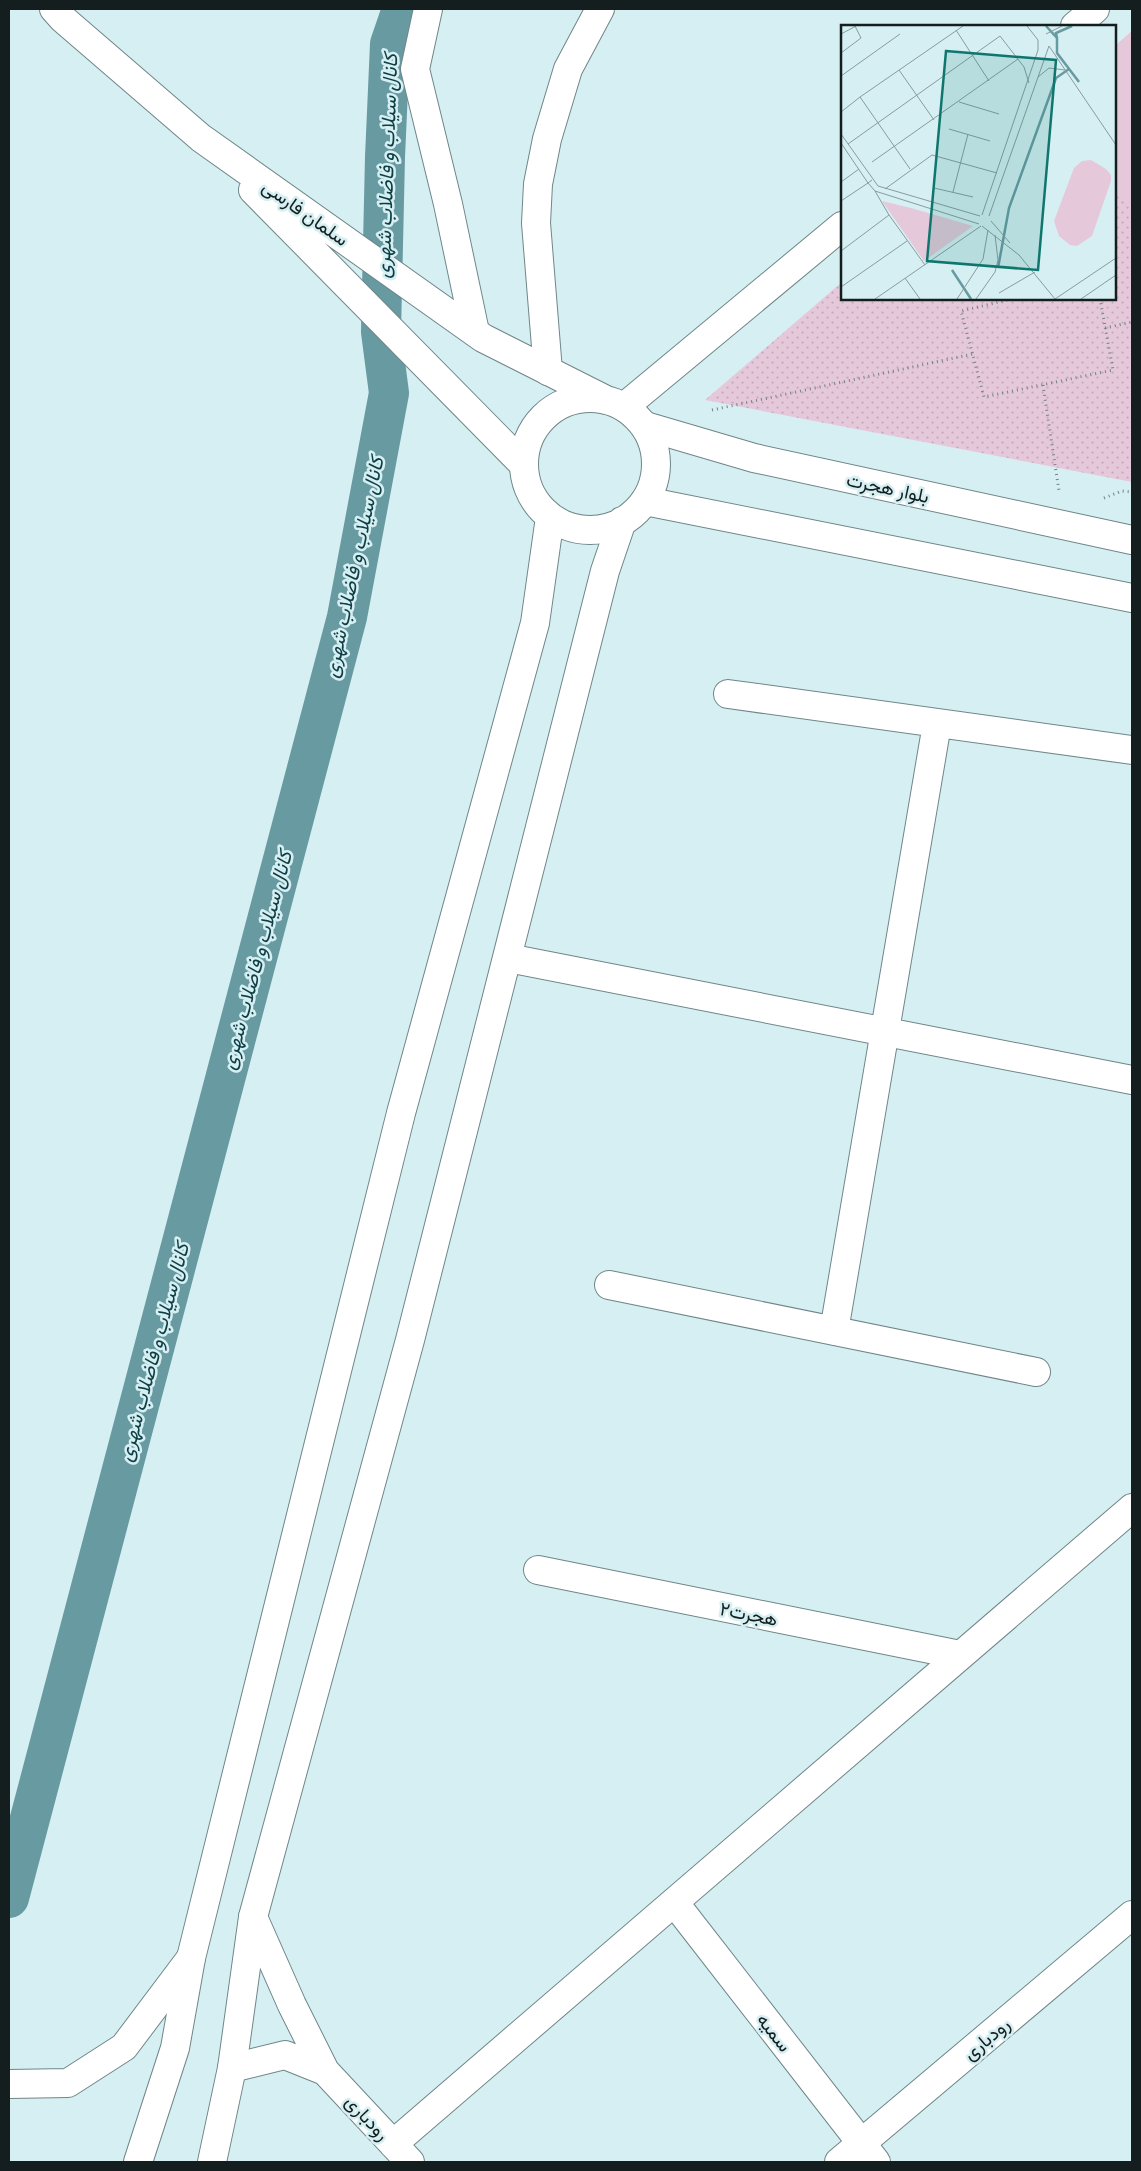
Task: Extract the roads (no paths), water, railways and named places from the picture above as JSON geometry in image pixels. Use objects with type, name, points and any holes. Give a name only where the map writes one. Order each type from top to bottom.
[{"type":"street","name":"سلمان فارسی","points":[[54,9],[63,19],[201,138],[483,338],[615,404]]},
{"type":"street","points":[[428,9],[415,69],[448,204],[475,332]]},
{"type":"street","points":[[548,371],[536,223],[538,184],[547,139],[568,69],[600,9]]},
{"type":"street","points":[[1076,25],[1095,9]]},
{"type":"street","points":[[201,138],[523,464]]},
{"type":"street","points":[[615,404],[841,227]]},
{"type":"street","points":[[586,398],[615,404],[645,426],[651,440],[656,461],[654,482],[644,501],[635,512],[622,521],[604,528],[586,530],[567,526],[550,517],[536,502],[530,490],[523,464],[526,444],[536,425],[550,412],[567,402],[586,398]]},
{"type":"street","name":"بلوار هجرت","points":[[645,426],[754,458],[1063,521],[1132,540]]},
{"type":"street","points":[[644,501],[1132,598]]},
{"type":"street","points":[[138,2162],[175,2048],[191,1958],[398,1123],[536,623],[550,517]]},
{"type":"street","points":[[212,2162],[232,2068],[253,1917],[410,1340],[606,571],[622,521]]},
{"type":"street","points":[[728,694],[1132,750]]},
{"type":"street","points":[[834,1331],[937,724]]},
{"type":"street","points":[[508,958],[1132,1080]]},
{"type":"street","points":[[609,1285],[1036,1372]]},
{"type":"street","points":[[402,2153],[674,1902],[1132,1508]]},
{"type":"street","name":"هجرت۲","points":[[538,1570],[960,1656]]},
{"type":"street","name":"سمیه","points":[[674,1902],[869,2153]]},
{"type":"street","name":"رودباری","points":[[839,2162],[869,2153],[1132,1914]]},
{"type":"street","points":[[253,1917],[292,2005],[325,2072]]},
{"type":"street","points":[[9,2084],[68,2083],[124,2047],[191,1958]]},
{"type":"street","points":[[232,2068],[285,2055],[325,2072]]},
{"type":"street","name":"رودباری","points":[[325,2072],[402,2153]]},
{"type":"waterway","name":"کانال سیلاب و فاضلاب شهری","points":[[9,1898],[347,617],[389,393],[381,332],[385,157],[390,44],[402,9]]}]
